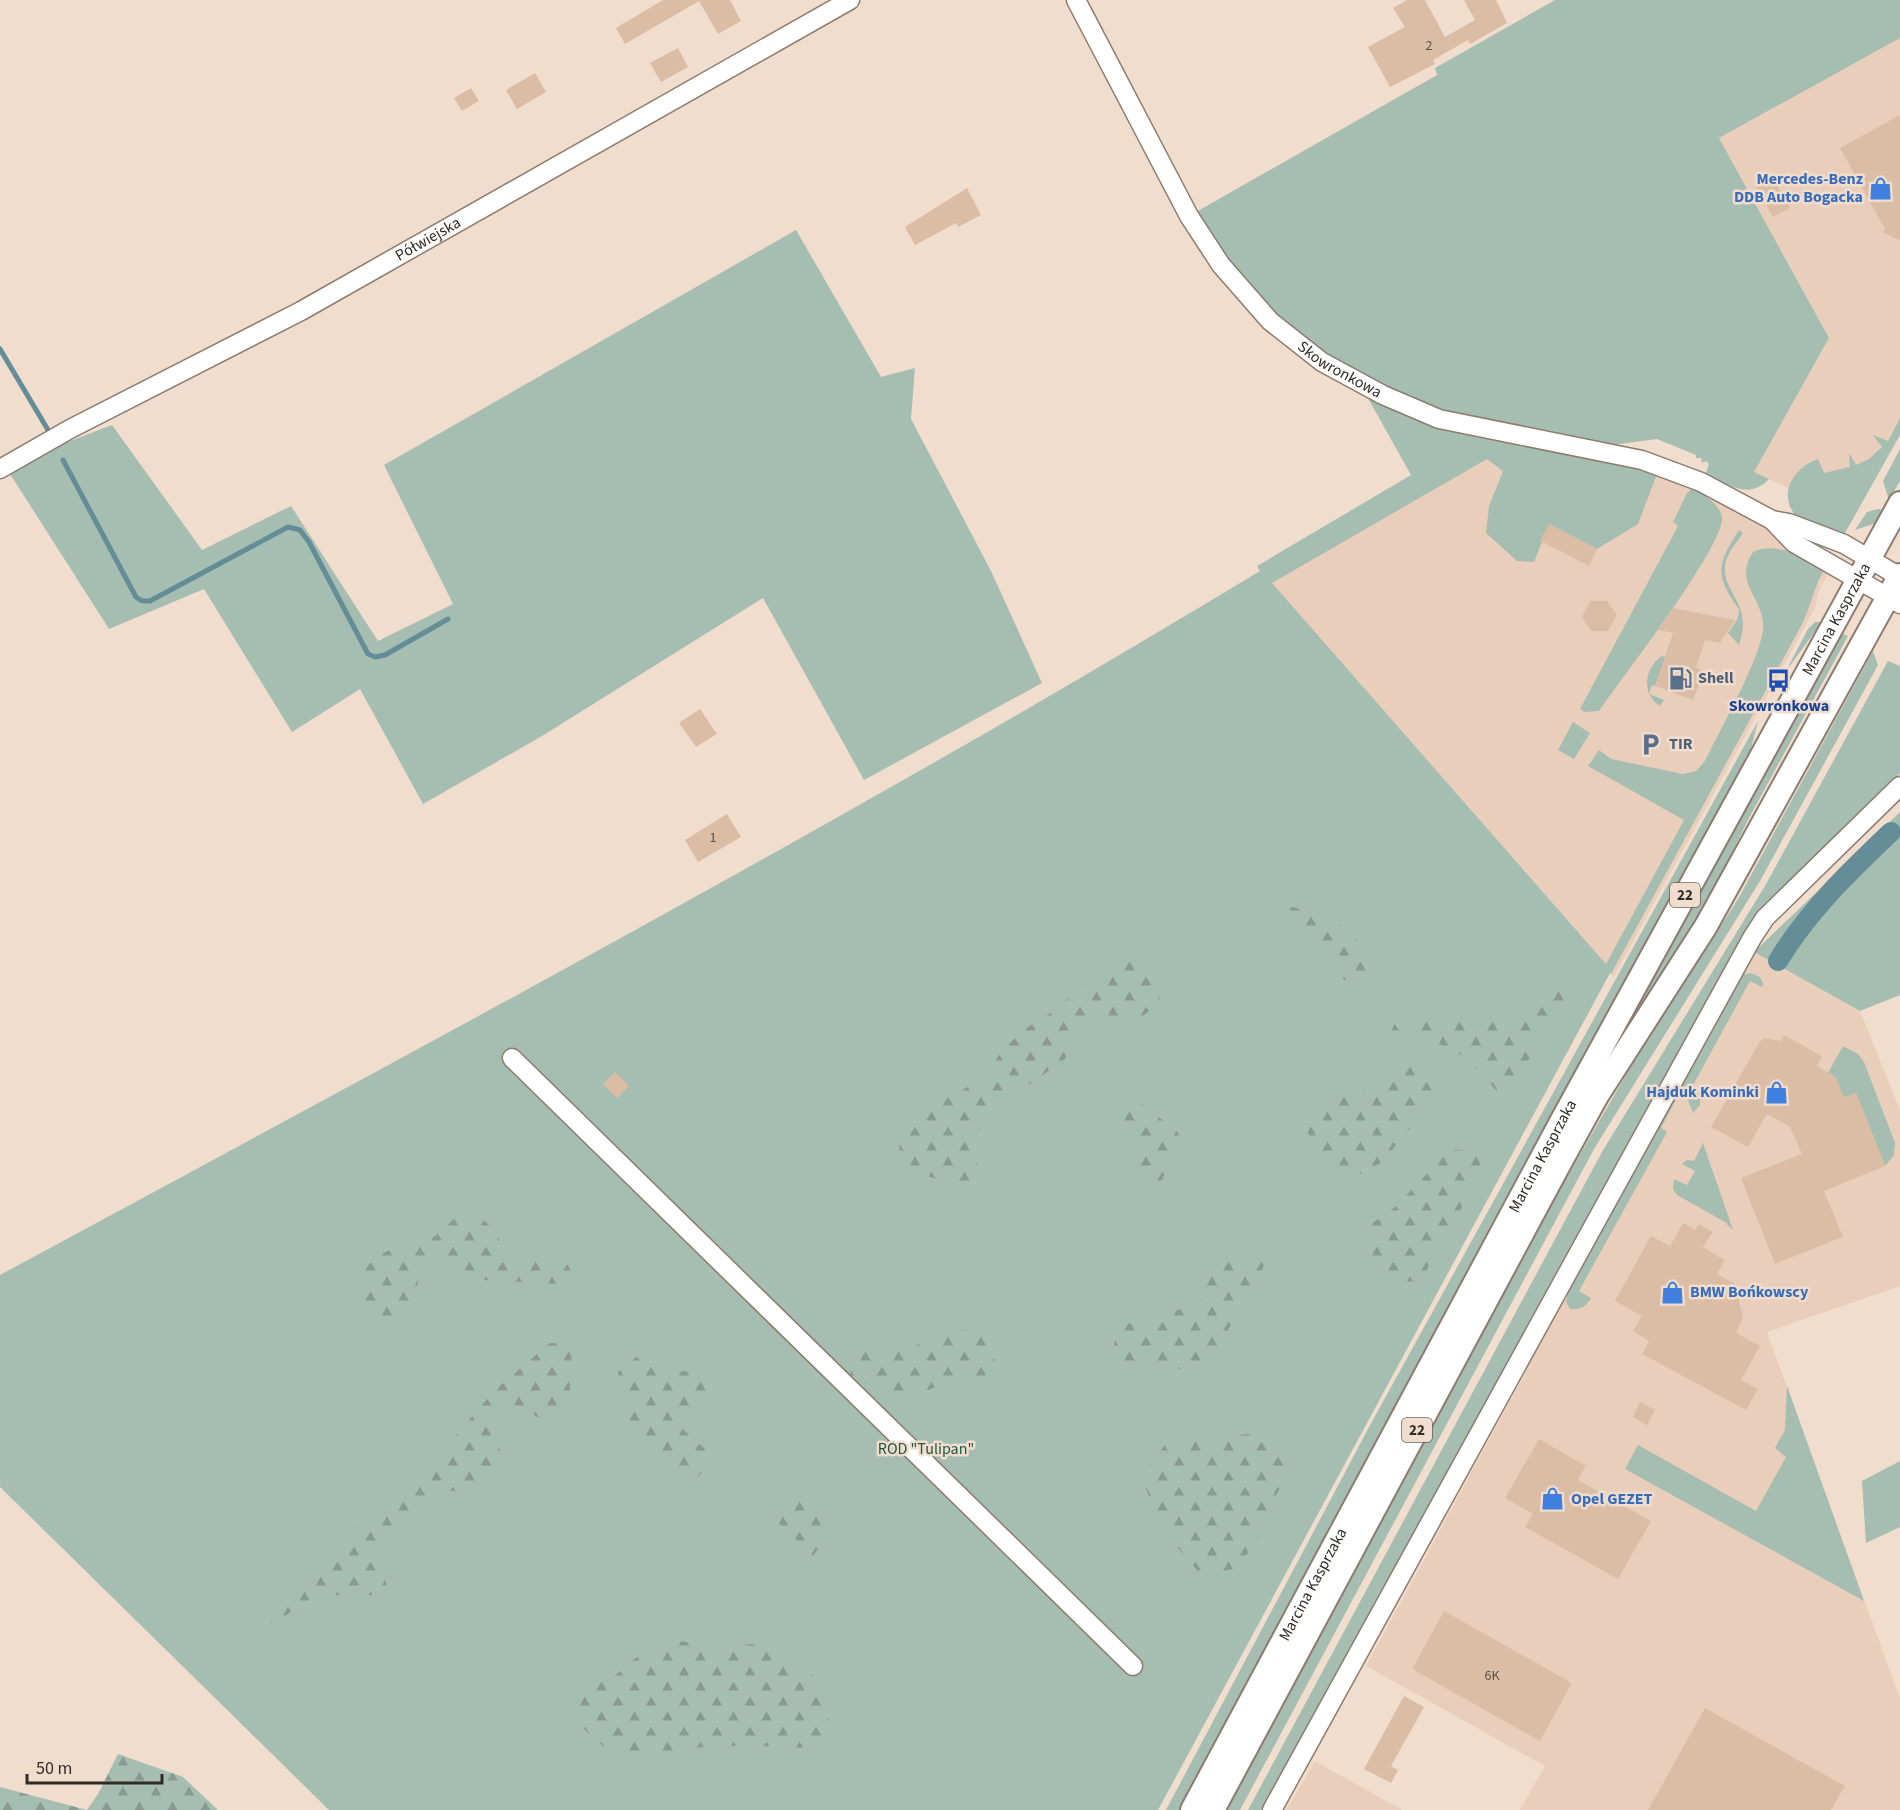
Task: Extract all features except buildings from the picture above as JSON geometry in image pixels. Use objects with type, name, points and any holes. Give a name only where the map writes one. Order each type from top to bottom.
[{"type":"main road","name":"Marcina Kasprzaka","points":[[1192,1810],[1562,1120],[1900,503]]},
{"type":"main road","name":"Marcina Kasprzaka","points":[[1213,1810],[1570,1145],[1598,1096],[1706,926],[1894,601],[1900,576]]},
{"type":"street","name":"Półwiejska","points":[[0,469],[70,429],[301,311],[850,0]]},
{"type":"street","name":"Skowronkowa","points":[[1076,0],[1189,216],[1221,265],[1270,321],[1322,362],[1383,396],[1439,419],[1642,460],[1701,482],[1772,520],[1794,543],[1857,582],[1894,601]]},
{"type":"street","name":"Skowronkowa","points":[[1772,520],[1789,523],[1844,544],[1900,576]]},
{"type":"street","points":[[1272,1810],[1752,938],[1765,918],[1900,786]]},
{"type":"street","points":[[512,1058],[1133,1666]]},
{"type":"shaded area","name":"Mercedes-Benz DDB Auto Bogacka","points":[[1900,38],[1900,419],[1857,496],[1825,505],[1753,472],[1829,338],[1719,138]]},
{"type":"shaded area","points":[[1498,432],[1701,482],[1832,566],[1817,595],[1816,606],[1613,978],[1606,964],[1257,567]]},
{"type":"shaded area","points":[[1754,952],[1860,1011],[1900,1110],[1900,1286],[1767,1332],[1900,1699],[1900,1810],[1520,1810],[1545,1766],[1366,1666]]},
{"type":"shaded area","points":[[1315,1761],[1402,1810],[1286,1810]]},
{"type":"green space","name":"ROD \"Tulipan\"","points":[[1555,0],[1900,0],[1900,38],[1719,138],[1829,338],[1754,472],[1769,479],[1754,489],[1746,490],[1729,486],[1706,473],[1709,464],[1706,461],[1702,463],[1701,458],[1696,458],[1696,455],[1657,439],[1589,448],[1591,455],[1657,474],[1638,524],[1597,549],[1549,524],[1534,562],[1517,561],[1486,533],[1489,506],[1503,471],[1487,459],[1272,583],[1606,964],[1684,820],[1588,766],[1599,750],[1611,759],[1683,774],[1696,771],[1705,761],[1729,714],[1760,643],[1763,619],[1746,574],[1753,552],[1771,548],[1790,552],[1823,572],[1801,626],[1610,973],[1158,1810],[329,1810],[0,1487],[0,1275],[476,1017],[949,754],[1260,571],[1257,566],[1411,475],[1359,382],[1270,321],[1189,216],[1437,75],[1435,68]]},
{"type":"green space","points":[[796,230],[881,377],[915,368],[911,419],[991,571],[1042,683],[864,780],[763,598],[542,736],[423,804],[360,689],[292,732],[204,589],[109,629],[5,466],[112,425],[202,550],[291,506],[378,641],[453,604],[384,465]]},
{"type":"green space","points":[[1900,418],[1900,435],[1845,533],[1796,516],[1788,499],[1788,490],[1795,475],[1802,468],[1818,459],[1824,473],[1850,467],[1849,453],[1856,465],[1869,459],[1882,447],[1873,435],[1888,441]]},
{"type":"green space","points":[[1900,449],[1900,481],[1889,500],[1883,481]]},
{"type":"green space","points":[[1693,488],[1711,500],[1718,508],[1722,517],[1719,532],[1690,583],[1599,711],[1584,712],[1580,709],[1678,526],[1673,522],[1687,493]]},
{"type":"green space","points":[[1883,510],[1876,523],[1855,530],[1867,512]]},
{"type":"green space","points":[[1739,530],[1743,533],[1727,557],[1725,571],[1743,618],[1739,645],[1728,633],[1738,618],[1739,609],[1725,587],[1721,570],[1726,552]]},
{"type":"green space","points":[[1815,622],[1822,622],[1786,671],[1808,629]]},
{"type":"green space","points":[[1841,633],[1848,636],[1749,818],[1698,922],[1618,1048],[1614,1046]]},
{"type":"green space","points":[[1873,651],[1878,665],[1760,881],[1594,1149],[1240,1810],[1227,1810],[1541,1222],[1630,1068],[1738,899]]},
{"type":"green space","points":[[1662,656],[1666,657],[1655,686],[1652,685],[1649,693],[1647,681],[1651,667]]},
{"type":"green space","points":[[1888,661],[1900,666],[1900,773],[1779,891],[1745,935],[1266,1810],[1248,1810],[1602,1152],[1765,886]]},
{"type":"green space","points":[[1650,694],[1664,700],[1660,706],[1654,701]]},
{"type":"green space","points":[[1758,721],[1750,753],[1578,1065],[1179,1810],[1166,1810],[1368,1429]]},
{"type":"green space","points":[[1573,722],[1590,733],[1574,759],[1558,750]]},
{"type":"green space","points":[[1900,812],[1900,995],[1860,1011],[1754,952]]},
{"type":"green space","points":[[1280,903],[1322,916],[1346,929],[1356,938],[1369,965],[1363,978],[1344,980],[1328,955],[1283,915]]},
{"type":"green space","points":[[1139,959],[1159,971],[1162,989],[1158,1001],[1136,1022],[1092,1017],[1075,1035],[1065,1059],[990,1113],[976,1135],[978,1179],[954,1184],[927,1176],[899,1157],[901,1125],[917,1107],[954,1096],[987,1074],[1001,1052],[1023,1030],[1049,1014],[1113,962]]},
{"type":"green space","points":[[1751,973],[1760,977],[1762,987],[1750,981],[1691,1089],[1700,1094],[1700,1105],[1693,1113],[1687,1098],[1679,1094],[1661,1128],[1667,1132],[1579,1291],[1591,1298],[1582,1307],[1570,1309],[1566,1302],[1569,1287],[1741,975]]},
{"type":"green space","points":[[1563,989],[1574,996],[1546,1028],[1513,1088],[1501,1095],[1472,1064],[1454,1051],[1423,1039],[1390,1034],[1395,1023],[1422,1016],[1501,1022],[1535,1008]]},
{"type":"green space","points":[[1843,1046],[1858,1054],[1864,1062],[1895,1143],[1894,1155],[1885,1166],[1856,1093],[1844,1098],[1828,1073]]},
{"type":"green space","points":[[1408,1062],[1428,1065],[1450,1087],[1427,1099],[1418,1119],[1382,1162],[1361,1174],[1326,1166],[1308,1133],[1312,1114],[1323,1095],[1358,1094]]},
{"type":"green space","points":[[1131,1096],[1177,1131],[1180,1138],[1162,1180],[1139,1188],[1141,1155],[1139,1148],[1113,1117]]},
{"type":"green space","points":[[1703,1143],[1733,1230],[1725,1222],[1677,1195],[1673,1189],[1674,1179],[1687,1185],[1695,1171],[1682,1164],[1687,1160],[1694,1161]]},
{"type":"green space","points":[[1451,1149],[1482,1152],[1477,1180],[1420,1282],[1401,1281],[1367,1257],[1365,1228],[1393,1209]]},
{"type":"green space","points":[[479,1216],[493,1229],[509,1255],[568,1265],[576,1285],[483,1280],[458,1266],[433,1260],[420,1268],[415,1296],[404,1312],[385,1319],[365,1314],[360,1300],[364,1270],[376,1257],[395,1247],[435,1236],[455,1218]]},
{"type":"green space","points":[[1235,1256],[1265,1261],[1259,1281],[1209,1360],[1179,1369],[1154,1360],[1123,1363],[1112,1358],[1114,1345],[1123,1328],[1137,1320],[1172,1312],[1199,1301],[1211,1275]]},
{"type":"green space","points":[[956,1330],[983,1332],[997,1365],[982,1378],[960,1377],[928,1390],[908,1393],[877,1387],[850,1375],[856,1356],[871,1350],[909,1348]]},
{"type":"green space","points":[[550,1343],[572,1344],[569,1410],[558,1428],[515,1405],[493,1415],[493,1433],[506,1464],[489,1480],[474,1488],[434,1492],[396,1530],[377,1555],[387,1586],[377,1595],[327,1595],[299,1604],[276,1625],[269,1622],[292,1591],[320,1562],[358,1525],[425,1471],[495,1390]]},
{"type":"green space","points":[[636,1357],[652,1365],[704,1375],[718,1393],[677,1424],[706,1450],[708,1464],[698,1477],[673,1472],[655,1461],[632,1425],[623,1398],[618,1372]]},
{"type":"green space","points":[[1787,1386],[1864,1601],[1625,1469],[1638,1445],[1756,1511],[1786,1457],[1775,1448],[1785,1430]]},
{"type":"green space","points":[[1250,1434],[1274,1445],[1288,1474],[1268,1510],[1255,1546],[1233,1569],[1202,1576],[1160,1527],[1142,1477],[1164,1446],[1205,1437]]},
{"type":"green space","points":[[1900,1461],[1900,1527],[1866,1543],[1862,1481]]},
{"type":"green space","points":[[797,1495],[817,1512],[826,1529],[827,1536],[813,1556],[776,1521],[778,1499]]},
{"type":"green space","points":[[671,1639],[716,1648],[751,1644],[781,1649],[814,1676],[829,1699],[829,1730],[810,1748],[724,1746],[687,1749],[640,1758],[614,1753],[592,1737],[573,1717],[576,1690],[616,1675],[634,1659]]},
{"type":"green space","points":[[118,1754],[183,1777],[218,1810],[87,1810],[98,1794]]},
{"type":"green space","points":[[0,1787],[87,1810],[0,1810]]},
{"type":"waterway","points":[[0,349],[51,435]]},
{"type":"waterway","points":[[63,460],[136,597],[142,601],[150,601],[288,527],[300,530],[309,542],[368,654],[375,657],[385,655],[448,619]]},
{"type":"waterway","points":[[1778,961],[1802,925],[1816,909],[1891,832]]},
{"type":"place","name":"Mercedes-Benz DDB Auto Bogacka","points":[[1881,188]]},
{"type":"place","name":"Shell","points":[[1680,678]]},
{"type":"place","name":"Skowronkowa","points":[[1779,681]]},
{"type":"place","name":"TIR","points":[[1651,744]]},
{"type":"place","name":"Hajduk Kominki","points":[[1777,1092]]},
{"type":"place","name":"BMW Bońkowscy","points":[[1672,1292]]},
{"type":"place","name":"Opel GEZET","points":[[1553,1499]]}]
